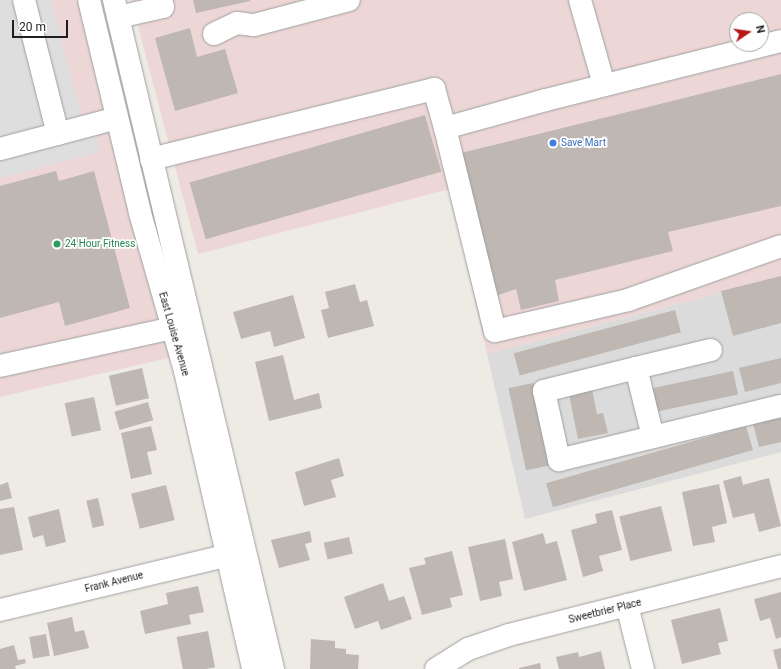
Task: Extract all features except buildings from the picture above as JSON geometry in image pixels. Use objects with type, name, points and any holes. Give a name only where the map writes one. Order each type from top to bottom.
[{"type":"street","points":[[24,0],[58,134]]},
{"type":"street","name":"East Louise Avenue","points":[[89,0],[140,213],[237,553],[273,669]]},
{"type":"street","points":[[116,8],[163,7],[161,0]]},
{"type":"street","points":[[214,34],[237,23],[254,25],[348,0]]},
{"type":"street","points":[[580,0],[604,85]]},
{"type":"street","name":"East Louise Avenue","points":[[116,8],[151,159],[237,553],[253,669]]},
{"type":"street","points":[[445,128],[604,85],[781,41]]},
{"type":"street","points":[[151,159],[434,89],[495,331],[565,317],[628,300],[781,246]]},
{"type":"street","points":[[0,149],[117,118]]},
{"type":"street","points":[[0,366],[173,328]]},
{"type":"street","points":[[711,350],[544,391],[559,460],[781,406]]},
{"type":"street","points":[[636,368],[653,437]]},
{"type":"street","name":"Frank Avenue","points":[[0,610],[237,553]]},
{"type":"street","name":"Sweetbrier Place","points":[[436,669],[468,649],[509,635],[781,566]]},
{"type":"street","points":[[627,605],[643,669]]},
{"type":"shaded area","points":[[0,0],[83,0],[173,357],[0,397]]},
{"type":"shaded area","points":[[0,0],[51,0],[82,119],[91,116],[100,152],[0,178]]},
{"type":"shaded area","points":[[131,0],[781,0],[781,277],[487,354],[450,189],[198,254]]},
{"type":"shaded area","points":[[781,277],[781,452],[525,519],[487,354]]},
{"type":"place","name":"Save Mart","points":[[553,143]]},
{"type":"place","name":"24 Hour Fitness","points":[[57,244]]}]
